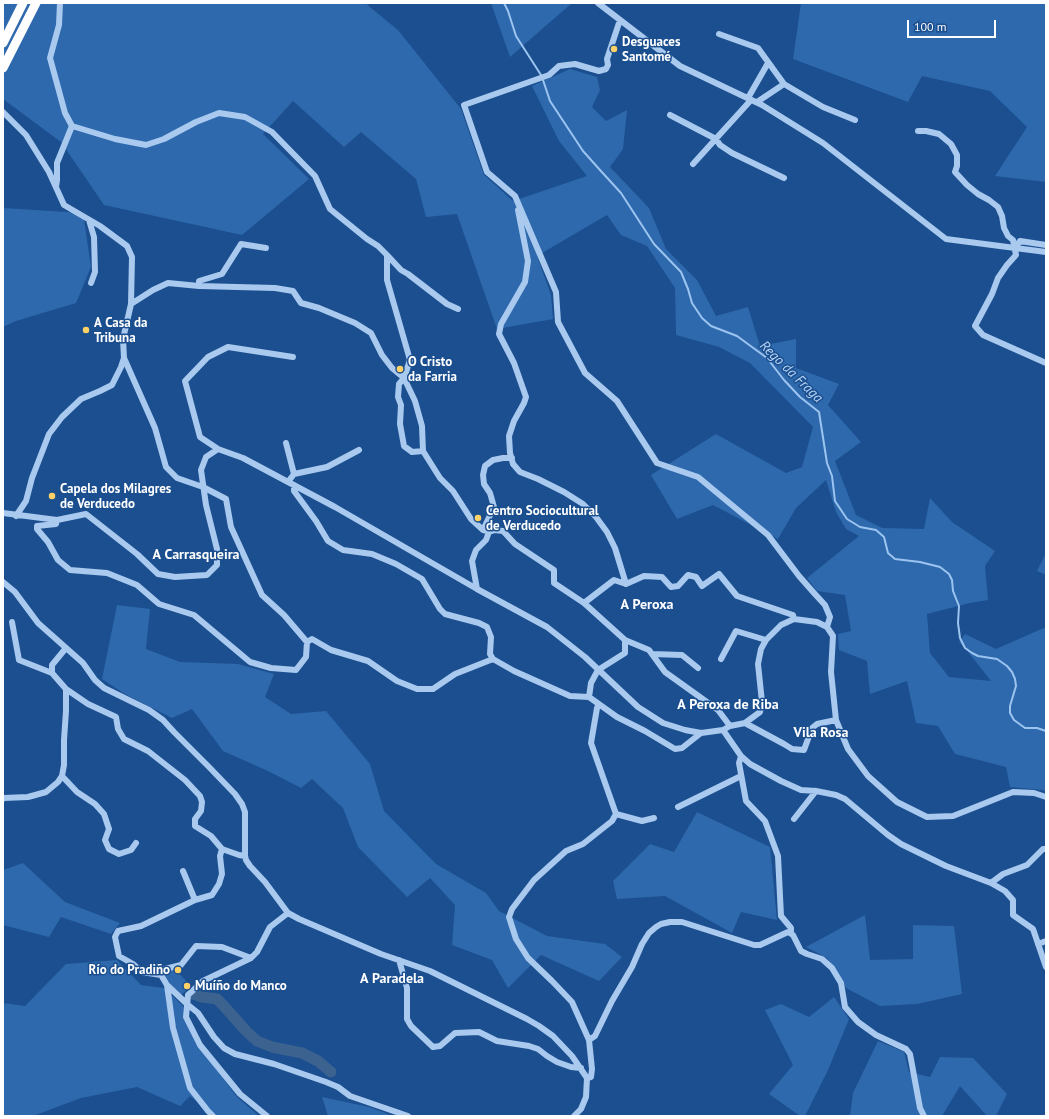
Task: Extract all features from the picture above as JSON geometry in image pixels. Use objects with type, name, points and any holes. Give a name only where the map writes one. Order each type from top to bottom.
[{"type":"highway","points":[[3,43],[23,3]]},
{"type":"highway","points":[[3,68],[36,3]]},
{"type":"street","points":[[60,3],[59,25],[50,58],[65,113],[72,126],[115,139],[146,145],[164,139],[196,122],[219,113],[245,117],[272,132],[315,176],[330,209],[355,230],[378,246],[401,270],[447,304],[458,309]]},
{"type":"street","points":[[598,3],[680,66],[752,100],[823,143],[946,239],[1046,252]]},
{"type":"street","points":[[620,20],[606,69],[599,71],[575,64],[559,66],[549,75],[464,106],[487,172],[515,196],[556,292],[558,322],[585,373],[617,401],[657,463],[698,477],[768,535],[798,576],[825,604],[830,617],[827,627]]},
{"type":"street","points":[[719,34],[758,48],[784,84],[823,107],[855,120]]},
{"type":"street","points":[[694,164],[752,100],[768,63]]},
{"type":"street","points":[[752,100],[784,84]]},
{"type":"street","points":[[3,112],[26,136],[49,172],[64,205],[100,226],[127,246],[132,257],[131,304],[123,339],[124,358],[122,367],[112,385],[81,398],[62,417],[50,434],[32,478],[26,501],[16,516]]},
{"type":"street","points":[[670,115],[716,139],[720,146],[732,153],[784,178]]},
{"type":"street","points":[[56,187],[57,163],[72,126]]},
{"type":"street","points":[[918,131],[938,134],[951,144],[957,155],[955,172],[978,194],[998,207],[1002,216],[1004,228],[1008,236],[1013,240],[1016,255],[998,278],[992,294],[975,326],[983,335],[1046,363]]},
{"type":"street","points":[[515,196],[528,260],[525,282],[501,324],[499,334],[514,363],[526,397],[514,421],[509,436],[513,464],[520,472],[564,492],[583,504],[596,517],[607,532],[615,548],[626,584]]},
{"type":"street","points":[[89,220],[94,237],[95,272],[91,283]]},
{"type":"street","points":[[1015,248],[1020,241],[1046,245]]},
{"type":"street","points":[[199,286],[199,281],[222,274],[241,244],[266,248]]},
{"type":"street","points":[[387,255],[387,280],[410,360],[404,378],[398,384],[398,397],[401,405],[400,424],[404,446],[412,452],[423,451]]},
{"type":"street","points":[[131,304],[153,290],[168,283],[199,286],[275,288],[292,290],[300,303],[319,308],[355,322],[371,333],[382,355],[392,368],[404,378],[415,401],[422,426],[423,451],[440,478],[453,491],[471,518],[486,531],[502,531],[515,544],[554,570],[554,583],[584,603],[625,640],[649,650],[665,672],[718,710],[730,726]]},
{"type":"street","points":[[293,357],[228,347],[208,357],[185,381],[200,436],[218,449],[243,458],[336,507],[477,589],[547,627],[585,657],[638,707],[663,723],[701,733],[723,730],[730,726],[745,723],[760,712],[762,702],[758,664],[761,649],[766,640],[781,625],[794,619],[817,622],[827,627],[833,636],[831,672],[836,720],[848,749],[868,776],[897,802],[928,817],[953,816],[1013,792],[1034,793],[1046,797]]},
{"type":"street","points":[[57,520],[56,524],[37,526],[37,529],[48,542],[58,560],[70,570],[107,573],[137,585],[159,604],[194,615],[250,662],[271,668],[296,670],[306,657],[307,642],[284,615],[262,595],[231,527],[226,499],[203,487],[177,478],[166,467],[155,428],[124,358]]},
{"type":"street","points":[[286,443],[294,474],[291,484],[294,492],[316,520],[328,541],[343,550],[372,554],[396,564],[422,579],[440,609],[446,614],[479,623],[487,627],[491,637],[490,654],[492,659],[514,671],[570,696],[589,697],[617,717],[645,731],[675,749],[682,748],[701,733]]},
{"type":"street","points":[[3,513],[16,516],[57,520],[86,514],[137,554],[158,574],[175,577],[207,575],[217,566],[218,549],[206,505],[201,470],[206,457],[218,449]]},
{"type":"street","points":[[294,474],[327,466],[360,450]]},
{"type":"street","points":[[477,589],[472,561],[476,550],[486,540],[486,531],[494,507],[490,493],[484,484],[483,474],[485,466],[493,460],[512,458]]},
{"type":"street","points":[[584,603],[614,580],[626,584],[644,576],[662,577],[671,587],[678,586],[688,574],[696,577],[702,586],[720,574],[737,596],[793,615],[794,619]]},
{"type":"street","points":[[3,582],[15,592],[38,623],[82,663],[95,680],[104,688],[149,710],[163,720],[234,794],[242,804],[245,812],[246,860],[265,882],[288,914],[361,946],[430,971],[527,1019],[553,1036],[572,1056],[587,1078],[586,1097],[581,1109],[574,1116]]},
{"type":"street","points":[[12,622],[19,660],[52,673],[66,689],[88,704],[116,717],[118,729],[124,739],[148,751],[185,780],[200,796],[202,802],[201,811],[196,819],[195,826],[210,836],[222,849],[245,856]]},
{"type":"street","points":[[721,659],[736,631],[766,640]]},
{"type":"street","points":[[307,642],[312,639],[331,650],[368,661],[397,681],[418,689],[433,689],[455,674],[492,659]]},
{"type":"street","points":[[589,697],[591,683],[598,670],[625,653],[625,640]]},
{"type":"street","points":[[52,673],[52,665],[66,648]]},
{"type":"street","points":[[652,654],[682,655],[698,668]]},
{"type":"street","points":[[3,799],[28,797],[46,792],[58,782],[62,776],[64,765],[66,689]]},
{"type":"street","points":[[587,1078],[591,1077],[592,1068],[589,1040],[572,1002],[528,958],[516,938],[509,917],[512,909],[534,880],[566,851],[583,844],[612,821],[616,814],[591,743],[597,708],[599,705]]},
{"type":"street","points":[[745,723],[792,749],[804,750],[812,728],[817,724],[836,720]]},
{"type":"street","points":[[723,730],[741,756],[750,764],[801,790],[836,795],[845,799],[901,844],[946,866],[991,883],[1005,891],[1013,900],[1013,915],[1034,929],[1046,967]]},
{"type":"street","points":[[741,756],[739,763],[746,801],[765,821],[778,856],[781,916],[791,928],[790,933]]},
{"type":"street","points":[[62,776],[77,792],[95,804],[104,814],[109,829],[105,840],[109,849],[119,854],[131,850],[136,843]]},
{"type":"street","points":[[678,807],[741,776]]},
{"type":"street","points":[[794,819],[816,791]]},
{"type":"street","points":[[616,814],[642,821],[654,818]]},
{"type":"street","points":[[161,975],[142,972],[133,964],[119,956],[115,937],[118,930],[141,926],[195,900],[212,895],[219,884],[222,874],[220,856],[222,849]]},
{"type":"street","points":[[991,883],[1003,874],[1027,864],[1043,849],[1046,849]]},
{"type":"street","points":[[183,872],[195,900]]},
{"type":"street","points":[[267,1116],[240,1094],[200,1045],[186,1017],[187,1004],[188,995],[203,981],[251,958],[257,952],[270,927],[288,914]]},
{"type":"street","points":[[589,1040],[595,1036],[612,1001],[632,968],[642,944],[649,933],[661,924],[682,922],[754,945],[783,934],[790,933],[794,935],[802,951],[822,958],[832,968],[841,983],[845,1007],[858,1022],[876,1035],[906,1049],[910,1054],[920,1108],[924,1116]]},
{"type":"street","points":[[1038,944],[1046,941]]},
{"type":"street","points":[[161,975],[165,969],[181,965],[196,946],[222,947],[251,958]]},
{"type":"street","points":[[399,960],[407,988],[407,1019],[411,1026],[433,1047],[440,1046],[455,1033],[479,1032],[497,1041],[529,1046],[538,1049],[546,1056],[557,1062],[571,1067],[581,1068]]},
{"type":"street","points":[[161,975],[167,985],[198,1013],[214,1037],[224,1048],[234,1054],[274,1064],[326,1082],[338,1087],[350,1096],[408,1116]]},
{"type":"street","points":[[167,985],[173,1028],[190,1088],[213,1116]]},
{"type":"shaded area","points":[[3,3],[366,3],[398,30],[461,109],[484,175],[513,201],[587,176],[559,141],[532,86],[570,69],[597,77],[600,90],[592,107],[606,121],[627,110],[623,149],[610,167],[649,208],[666,249],[697,280],[716,316],[748,307],[760,346],[796,339],[796,368],[839,384],[828,405],[861,442],[835,461],[856,515],[882,528],[924,529],[930,498],[952,522],[995,551],[985,566],[988,600],[927,614],[930,653],[949,677],[991,681],[959,642],[965,634],[996,649],[1046,627],[1046,791],[1010,787],[1006,767],[955,754],[938,726],[916,723],[907,681],[870,694],[867,661],[839,650],[838,634],[851,631],[845,595],[817,591],[807,578],[859,536],[846,529],[836,512],[826,480],[796,508],[778,539],[713,505],[677,519],[651,475],[716,434],[786,473],[802,467],[813,427],[750,363],[719,347],[676,335],[675,288],[647,246],[621,235],[607,215],[537,256],[551,295],[553,319],[497,329],[457,214],[426,217],[416,179],[361,132],[344,147],[293,101],[263,134],[309,179],[242,235],[104,205],[61,142],[3,99]]},
{"type":"shaded area","points":[[491,3],[572,3],[510,57]]},
{"type":"shaded area","points":[[801,3],[1046,3],[1046,182],[995,176],[1027,127],[990,91],[922,76],[908,102],[793,59]]},
{"type":"shaded area","points":[[3,208],[83,213],[91,267],[76,303],[16,321],[3,327]]},
{"type":"shaded area","points":[[1046,553],[1046,575],[1037,571]]},
{"type":"shaded area","points":[[117,605],[150,609],[146,649],[180,662],[238,664],[274,674],[265,697],[291,714],[326,711],[370,764],[384,811],[436,864],[486,893],[499,911],[547,936],[605,944],[622,957],[599,981],[541,955],[508,988],[492,960],[452,945],[455,905],[430,878],[407,897],[358,847],[343,808],[312,779],[301,788],[268,771],[223,751],[192,709],[172,718],[125,694],[102,679]]},
{"type":"shaded area","points":[[697,812],[770,847],[777,920],[741,912],[732,933],[665,896],[617,899],[613,881],[650,844],[674,852]]},
{"type":"shaded area","points":[[23,863],[65,902],[120,923],[111,934],[61,917],[49,937],[3,925],[3,870]]},
{"type":"shaded area","points":[[865,915],[870,960],[913,959],[913,925],[954,926],[962,994],[917,1004],[880,1006],[846,988],[827,958],[806,947]]},
{"type":"shaded area","points":[[117,960],[141,985],[164,988],[183,1006],[197,1044],[237,1097],[259,1116],[215,1116],[190,1096],[180,1106],[137,1087],[81,1098],[33,1116],[3,1116],[3,1003],[25,1006],[66,964]]},
{"type":"shaded area","points":[[175,969],[187,982],[184,988],[187,990],[181,995],[164,976],[166,971]]},
{"type":"shaded area","points":[[834,997],[849,1019],[828,1070],[805,1116],[800,1116],[769,1094],[793,1065],[765,1010],[781,1004],[809,1017]]},
{"type":"shaded area","points":[[878,1041],[904,1052],[909,1072],[930,1077],[940,1057],[973,1058],[1007,1094],[996,1116],[987,1116],[960,1086],[942,1116],[850,1116],[853,1093]]},
{"type":"shaded area","points":[[322,1097],[369,1107],[393,1116],[328,1116]]},
{"type":"waterway","name":"Rego da Fraga","points":[[504,3],[516,36],[541,75]]},
{"type":"waterway","name":"Rego da Fraga","points":[[543,80],[550,101],[583,151],[621,193],[654,244],[681,272],[692,303],[702,318],[711,326],[737,336],[767,358],[784,380],[800,397],[819,412],[827,463],[832,476],[835,501],[847,519],[860,527],[876,530],[884,537],[888,553],[895,559],[920,562],[940,567],[949,574],[952,580],[953,591],[959,606],[958,623],[960,638],[965,648],[978,656],[997,659],[1007,666],[1012,672],[1016,686],[1010,706],[1010,713],[1014,720],[1025,728],[1037,728],[1046,731]]},
{"type":"waterway","points":[[193,994],[217,999],[257,1041],[272,1047],[302,1053],[318,1061],[331,1072]]},
{"type":"place","name":"Desguaces Santomé","points":[[614,49]]},
{"type":"place","name":"A Casa da Tribuna","points":[[86,330]]},
{"type":"place","name":"O Cristo da Farria","points":[[400,369]]},
{"type":"place","name":"Capela dos Milagres de Verducedo","points":[[52,496]]},
{"type":"place","name":"Centro Sociocultural de Verducedo","points":[[478,518]]},
{"type":"place","name":"Río do Pradiño","points":[[178,970]]},
{"type":"place","name":"Muíño do Manco","points":[[187,986]]},
{"type":"district","name":"A Carrasqueira","points":[[196,555]]},
{"type":"district","name":"A Peroxa","points":[[647,605]]},
{"type":"district","name":"A Peroxa de Riba","points":[[728,705]]},
{"type":"district","name":"Vila Rosa","points":[[821,733]]},
{"type":"district","name":"A Paradela","points":[[392,979]]}]
